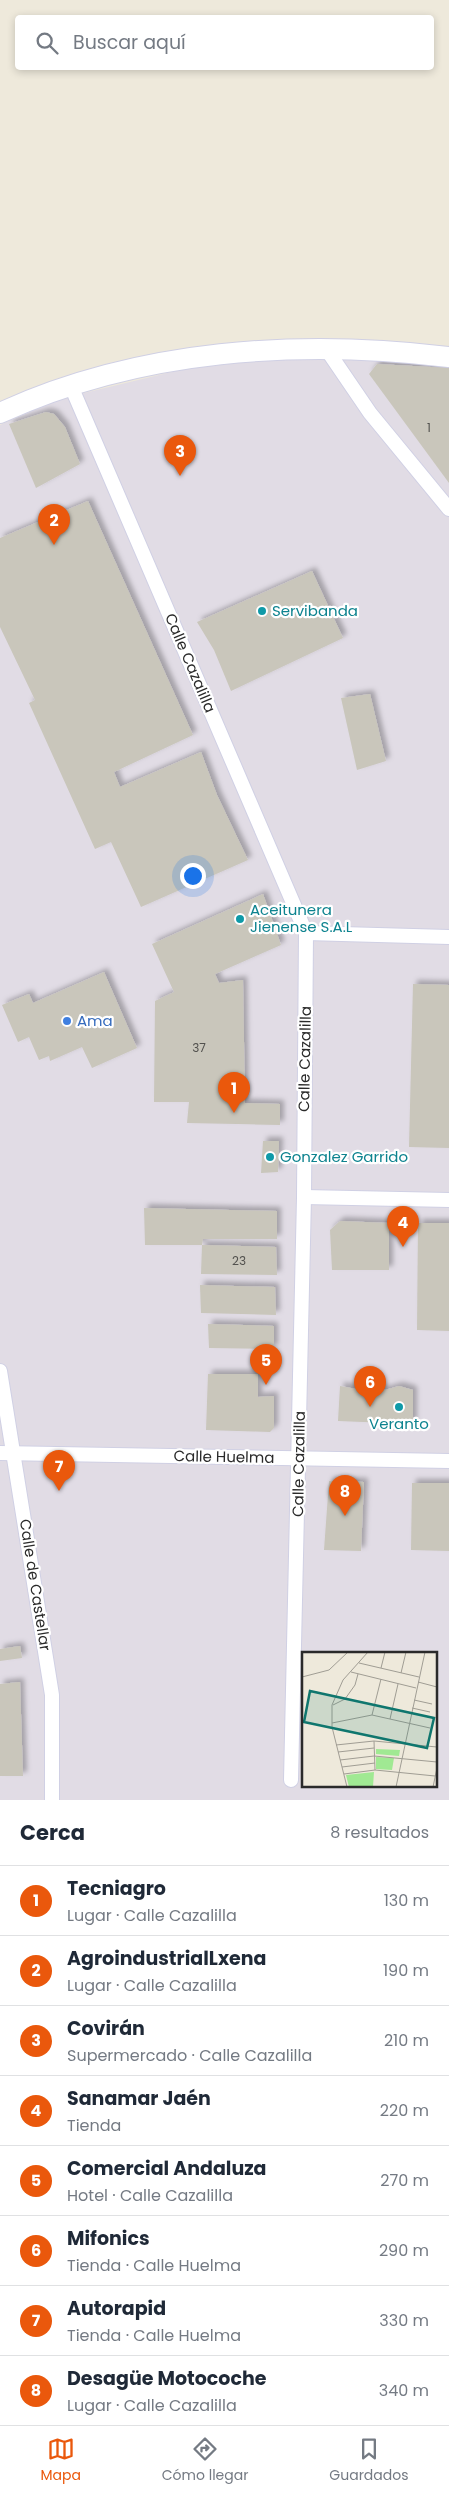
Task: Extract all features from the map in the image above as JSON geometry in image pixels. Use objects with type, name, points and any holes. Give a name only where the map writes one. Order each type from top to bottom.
[{"type":"main road","points":[[0,413],[71,386],[101,377],[170,362],[240,352],[325,347],[389,350],[449,357]]},
{"type":"street","points":[[325,347],[370,413],[449,509]]},
{"type":"street","name":"Calle Cazalilla","points":[[71,386],[306,933],[304,1197],[291,1780]]},
{"type":"street","points":[[306,933],[449,937]]},
{"type":"street","points":[[304,1197],[449,1200]]},
{"type":"street","name":"Calle de Castellar","points":[[0,1371],[7,1453],[52,1695],[52,1800]]},
{"type":"street","name":"Calle Huelma","points":[[7,1453],[449,1461]]},
{"type":"shaded area","points":[[263,350],[449,357],[449,1800],[0,1800],[0,425],[59,399]]},
{"type":"building","points":[[377,364],[449,368],[449,483],[369,374]]},
{"type":"building","points":[[46,412],[54,414],[65,427],[80,464],[36,488],[9,424]]},
{"type":"building","points":[[88,501],[193,735],[114,772],[120,787],[201,752],[217,795],[248,860],[141,907],[111,842],[95,849],[29,703],[35,700],[0,627],[0,538]]},
{"type":"building","points":[[312,571],[343,638],[231,691],[214,650],[197,622]]},
{"type":"building","points":[[370,694],[386,761],[357,770],[341,698]]},
{"type":"building","points":[[263,894],[281,945],[215,974],[219,983],[243,980],[245,1103],[280,1104],[280,1125],[187,1123],[189,1102],[154,1102],[155,1001],[174,992],[152,944]]},
{"type":"building","name":"Ama","points":[[104,972],[137,1048],[92,1068],[82,1047],[50,1061],[49,1056],[39,1060],[29,1037],[18,1042],[2,1005],[29,994],[33,1003]]},
{"type":"building","points":[[413,984],[449,985],[449,1148],[409,1147]]},
{"type":"building","name":"Gonzalez Garrido","points":[[263,1141],[279,1141],[278,1172],[261,1173]]},
{"type":"building","points":[[144,1208],[277,1211],[277,1239],[203,1239],[202,1245],[145,1245]]},
{"type":"building","points":[[340,1221],[389,1223],[389,1270],[332,1270],[330,1230]]},
{"type":"building","points":[[418,1223],[449,1223],[449,1331],[417,1330]]},
{"type":"building","points":[[202,1245],[276,1247],[277,1275],[201,1274]]},
{"type":"building","points":[[200,1285],[275,1287],[276,1315],[201,1313]]},
{"type":"building","points":[[208,1324],[274,1326],[274,1349],[209,1348]]},
{"type":"building","points":[[208,1374],[258,1374],[258,1397],[274,1396],[274,1428],[270,1432],[206,1430]]},
{"type":"building","points":[[340,1386],[356,1389],[371,1386],[385,1390],[399,1386],[413,1390],[413,1424],[338,1421]]},
{"type":"building","points":[[329,1481],[364,1482],[361,1551],[324,1550]]},
{"type":"building","points":[[412,1483],[449,1483],[449,1551],[411,1550]]},
{"type":"building","points":[[20,1646],[22,1658],[0,1661],[0,1649]]},
{"type":"building","points":[[20,1682],[23,1776],[0,1776],[0,1684]]},
{"type":"place","name":"Covirán","points":[[180,476]]},
{"type":"place","name":"AgroindustrialLxena","points":[[54,545]]},
{"type":"place","name":"Servibanda","points":[[262,611]]},
{"type":"place","name":"Aceitunera Jienense S.A.L","points":[[240,919]]},
{"type":"place","name":"Ama","points":[[67,1021]]},
{"type":"place","name":"Tecniagro","points":[[234,1113]]},
{"type":"place","name":"Gonzalez Garrido","points":[[270,1157]]},
{"type":"place","name":"Sanamar Jaén","points":[[403,1247]]},
{"type":"place","name":"Comercial Andaluza","points":[[266,1385]]},
{"type":"place","name":"Mifonics","points":[[370,1407]]},
{"type":"place","name":"Veranto","points":[[399,1407]]},
{"type":"place","name":"Autorapid","points":[[59,1491]]},
{"type":"place","name":"Desagüe Motocoche","points":[[345,1516]]}]
